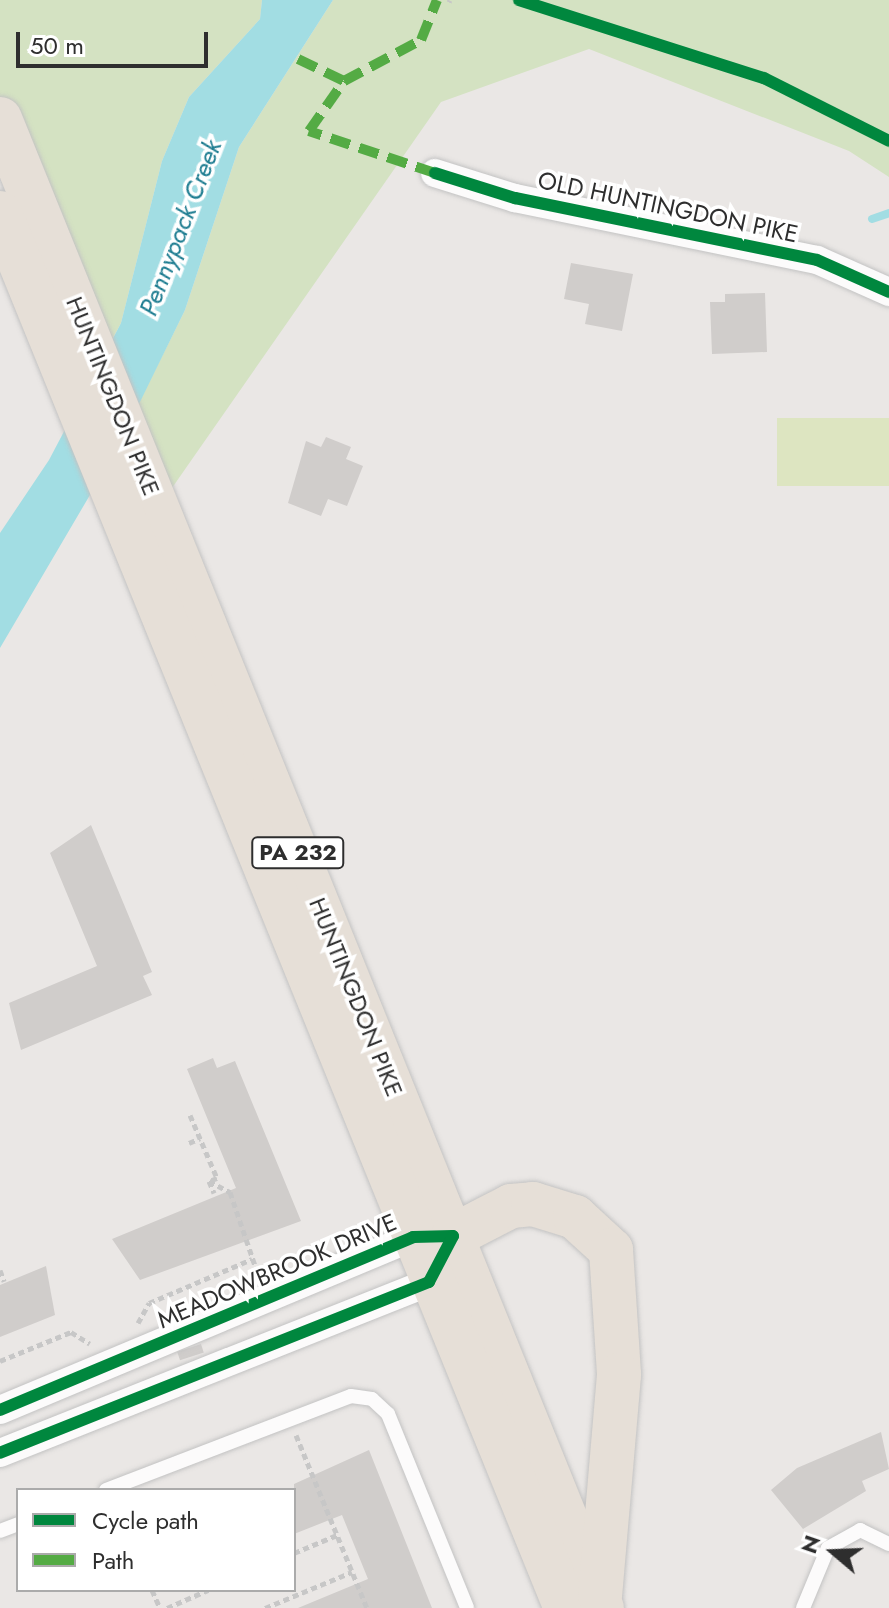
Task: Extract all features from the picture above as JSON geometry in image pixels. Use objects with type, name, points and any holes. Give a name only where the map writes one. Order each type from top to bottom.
[{"type":"main road","name":"HUNTINGDON PIKE","points":[[0,119],[143,470],[433,1236],[429,1282],[589,1606]]},
{"type":"main road","name":"HUNTINGDON PIKE","points":[[0,213],[123,518],[589,1606]]},
{"type":"main road","points":[[433,1236],[511,1206],[533,1204],[575,1217],[611,1250],[619,1375],[589,1606]]},
{"type":"street","name":"OLD HUNTINGDON PIKE","points":[[435,173],[515,198],[817,260],[889,292]]},
{"type":"street","name":"MEADOWBROOK DRIVE","points":[[0,1410],[433,1236]]},
{"type":"street","points":[[0,1453],[429,1282]]},
{"type":"lane","points":[[111,1488],[351,1396],[372,1399],[388,1414],[467,1608]]},
{"type":"lane","points":[[803,1608],[828,1548],[860,1530],[889,1544]]},
{"type":"path","points":[[190,1115],[217,1178],[209,1181]]},
{"type":"path","points":[[189,1143],[200,1138]]},
{"type":"path","points":[[209,1181],[214,1193]]},
{"type":"path","points":[[209,1181],[230,1192],[263,1285]]},
{"type":"path","points":[[134,1331],[149,1303],[252,1259]]},
{"type":"path","points":[[0,1270],[4,1281]]},
{"type":"path","points":[[0,1361],[71,1332],[98,1348]]},
{"type":"path","points":[[289,1420],[367,1608]]},
{"type":"path","points":[[296,1552],[337,1535]]},
{"type":"path","points":[[265,1608],[352,1572]]},
{"type":"path","points":[[167,1608],[203,1592]]},
{"type":"green space","points":[[0,0],[262,0],[260,19],[189,97],[162,161],[121,323],[99,364],[0,120]]},
{"type":"green space","points":[[333,0],[889,0],[889,177],[849,151],[589,49],[441,102],[158,508],[126,429],[185,310],[239,147]]},
{"type":"green space","points":[[777,418],[889,418],[889,486],[777,486]]},
{"type":"water","name":"Pennypack Creek","points":[[262,0],[333,0],[239,147],[185,310],[117,449],[0,648],[0,533],[49,460],[121,323],[162,161],[189,97],[260,19]]},
{"type":"building","points":[[571,263],[633,274],[622,331],[585,324],[589,304],[564,299]]},
{"type":"building","points":[[765,293],[767,352],[712,354],[710,302],[725,302],[725,294]]},
{"type":"building","points":[[326,437],[351,447],[346,459],[363,466],[347,506],[328,499],[321,516],[288,503],[306,441],[321,447]]},
{"type":"building","points":[[91,825],[152,972],[143,976],[152,995],[21,1050],[9,1003],[97,966],[50,853]]},
{"type":"building","points":[[213,1058],[217,1068],[235,1061],[301,1221],[140,1280],[112,1239],[236,1188],[187,1069]]},
{"type":"building","points":[[46,1266],[55,1315],[0,1337],[0,1285]]},
{"type":"building","points":[[201,1344],[204,1353],[180,1360],[177,1352]]},
{"type":"building","points":[[881,1432],[889,1469],[862,1481],[866,1491],[803,1529],[771,1490],[797,1468]]},
{"type":"building","points":[[369,1450],[432,1608],[298,1608],[368,1579],[342,1515],[296,1533],[294,1484]]},
{"type":"waterway","points":[[872,219],[889,213]]},
{"type":"marked path","points":[[435,173],[309,131],[344,81],[421,40],[437,0]]},
{"type":"marked path","points":[[298,59],[344,81]]},
{"type":"cycle path","points":[[519,0],[764,78],[889,141]]},
{"type":"cycle path","points":[[435,173],[515,198],[817,260],[889,292]]},
{"type":"cycle path","points":[[0,1410],[413,1237],[453,1236],[429,1282],[0,1453]]}]
